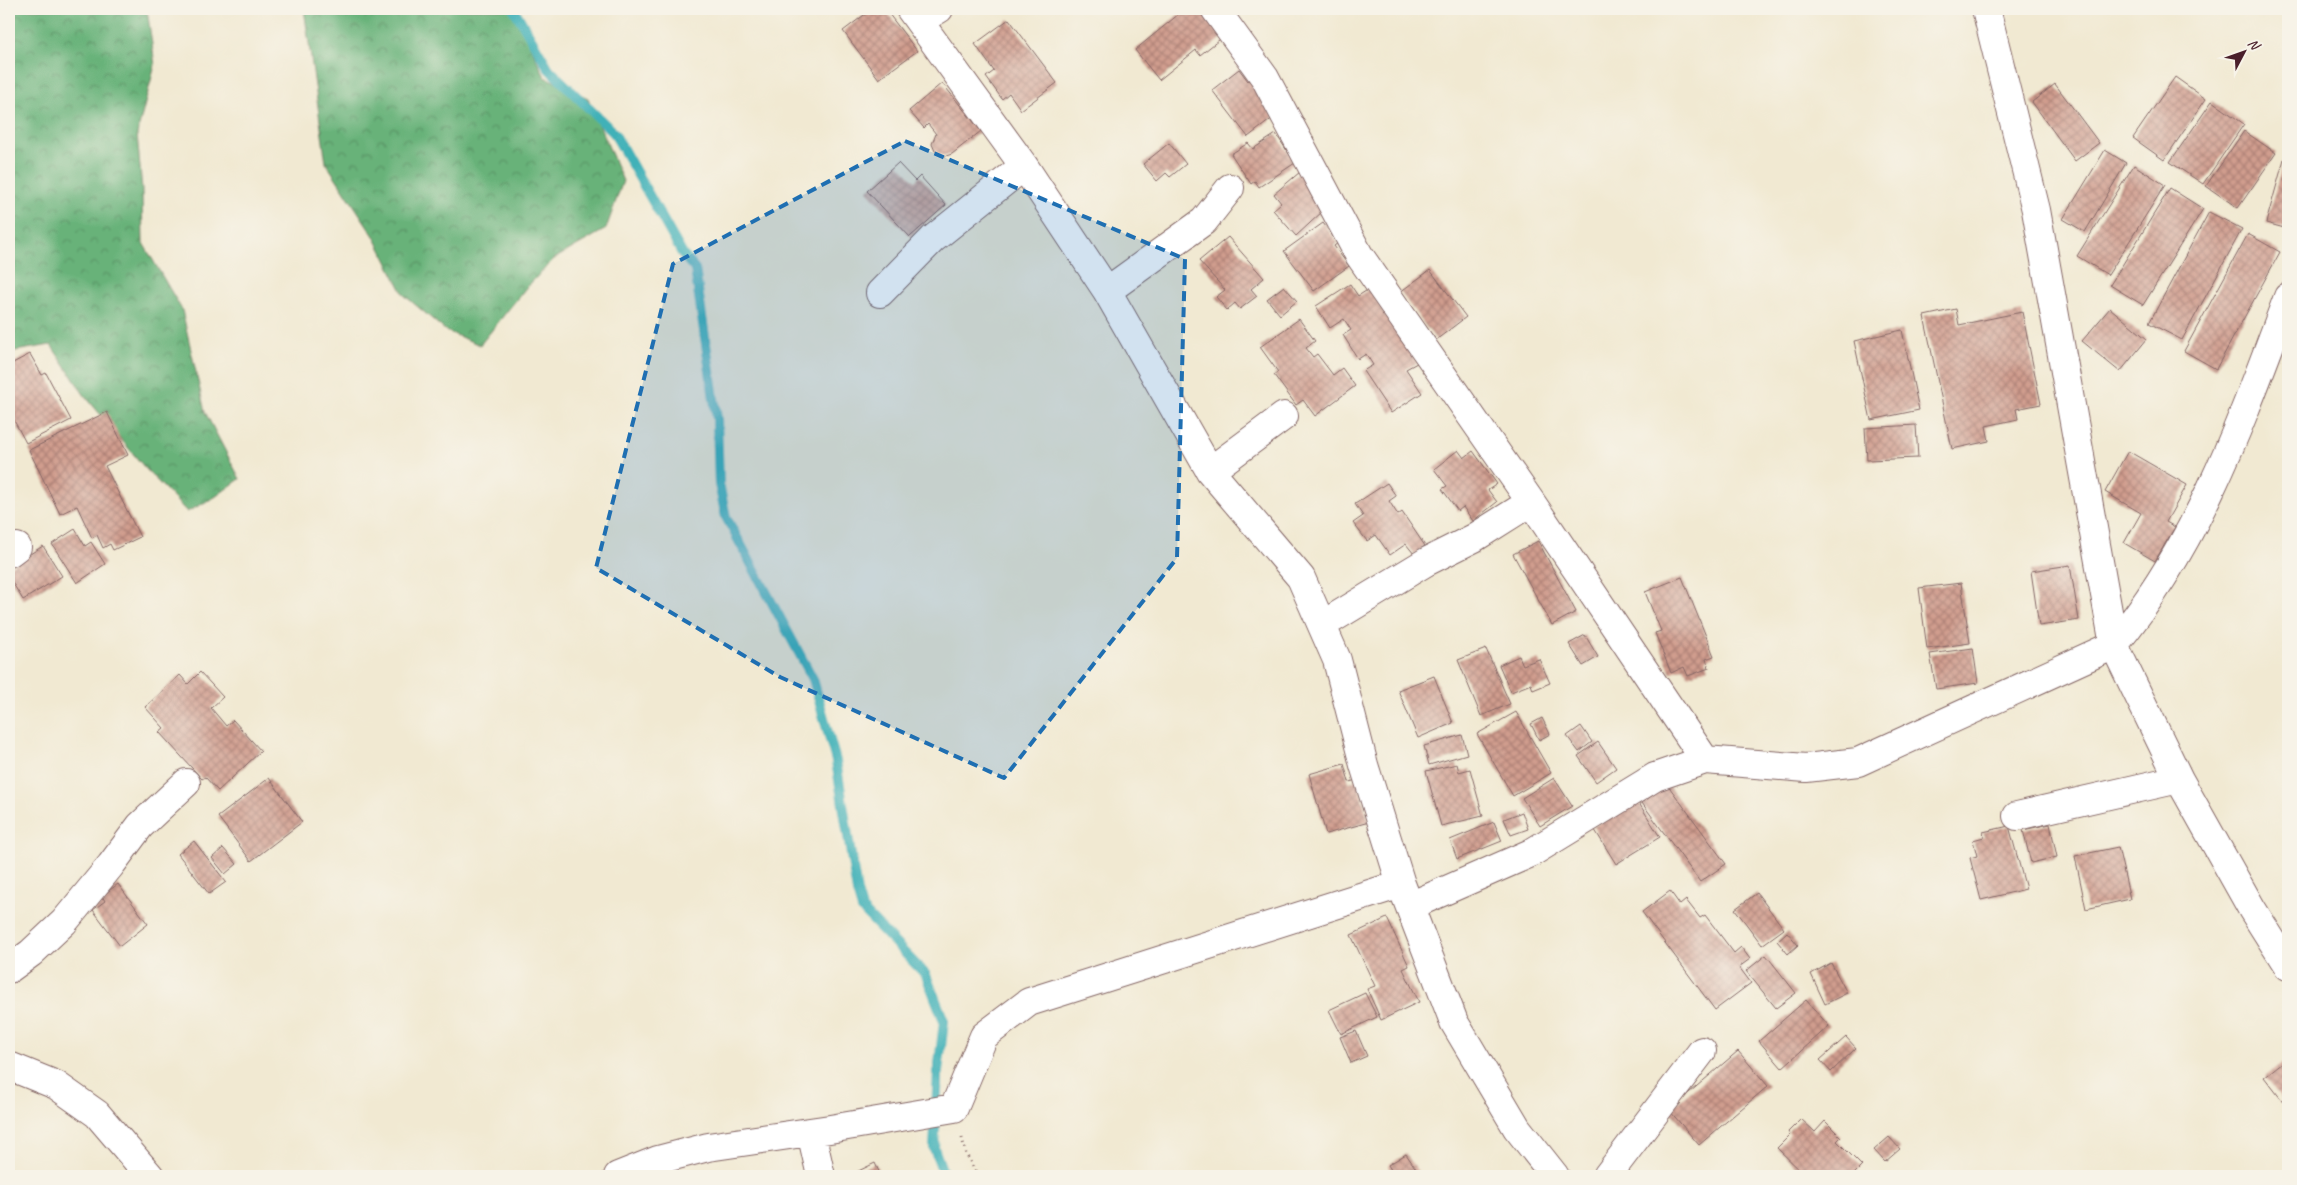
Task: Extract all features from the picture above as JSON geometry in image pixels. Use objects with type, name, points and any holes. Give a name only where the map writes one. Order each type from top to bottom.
[{"type":"street","points":[[1214,9],[1265,78],[1359,255],[1531,502],[1705,760]]},
{"type":"street","points":[[1986,9],[2036,210],[2114,645],[2179,779],[2252,909],[2288,966]]},
{"type":"street","points":[[923,13],[1107,291],[1210,471],[1301,578],[1337,660],[1364,765],[1405,895],[1454,1022],[1517,1128],[1555,1176]]},
{"type":"street","points":[[880,293],[933,239],[1024,166]]},
{"type":"street","points":[[1107,291],[1204,221],[1230,188]]},
{"type":"street","points":[[618,1176],[658,1160],[708,1147],[954,1108],[984,1036],[1029,1002],[1405,895],[1531,853],[1655,777],[1705,760],[1806,768],[1858,762],[2114,645],[2137,617],[2176,558],[2227,457],[2288,297]]},
{"type":"street","points":[[1210,471],[1284,416]]},
{"type":"street","points":[[1322,626],[1426,562],[1474,538],[1531,502]]},
{"type":"street","points":[[2017,816],[2179,779]]},
{"type":"street","points":[[9,969],[31,953],[64,922],[112,865],[140,826],[186,784]]},
{"type":"street","points":[[1607,1176],[1702,1051]]},
{"type":"street","points":[[9,1066],[56,1086],[97,1114],[150,1176]]},
{"type":"street","points":[[811,1132],[821,1176]]},
{"type":"path","points":[[954,1108],[966,1154],[978,1176]]},
{"type":"highlighted area","points":[[905,141],[1185,259],[1177,558],[1004,778],[780,677],[596,568],[673,264]]},
{"type":"green space","points":[[9,9],[147,9],[155,65],[137,134],[142,189],[143,243],[182,310],[205,412],[240,479],[215,497],[187,512],[145,468],[85,396],[51,345],[9,352]]},
{"type":"green space","points":[[304,9],[513,9],[545,77],[588,98],[623,181],[606,229],[554,259],[525,289],[480,345],[446,331],[404,295],[374,236],[326,163]]},
{"type":"building","points":[[872,9],[885,9],[917,51],[879,79],[843,31]]},
{"type":"building","points":[[1185,9],[1202,9],[1224,36],[1200,55],[1196,50],[1159,80],[1135,50]]},
{"type":"building","points":[[1009,19],[1057,83],[1021,110],[1009,93],[1002,99],[986,77],[994,71],[975,44]]},
{"type":"building","points":[[1239,69],[1248,81],[1252,77],[1265,94],[1260,99],[1274,117],[1248,137],[1212,90]]},
{"type":"building","points":[[2175,77],[2206,99],[2164,160],[2133,138]]},
{"type":"building","points":[[942,83],[981,131],[952,154],[946,156],[940,155],[935,151],[932,144],[936,134],[928,124],[924,128],[909,111]]},
{"type":"building","points":[[2055,84],[2099,143],[2075,161],[2032,102]]},
{"type":"building","points":[[2212,101],[2244,124],[2203,184],[2170,162]]},
{"type":"building","points":[[2244,131],[2276,153],[2238,208],[2206,186]]},
{"type":"building","points":[[1276,134],[1295,163],[1259,187],[1255,181],[1251,184],[1231,154],[1248,143],[1253,149]]},
{"type":"building","points":[[1169,143],[1186,164],[1170,177],[1166,173],[1157,181],[1143,164]]},
{"type":"building","points":[[2105,150],[2126,163],[2085,232],[2063,219]]},
{"type":"building","points":[[2284,159],[2288,160],[2288,229],[2266,223]]},
{"type":"building","points":[[898,163],[915,181],[920,176],[946,205],[910,237],[867,191]]},
{"type":"building","points":[[2134,165],[2165,185],[2108,275],[2077,256]]},
{"type":"building","points":[[1300,172],[1323,211],[1296,236],[1273,210],[1281,203],[1274,194]]},
{"type":"building","points":[[2170,188],[2203,209],[2143,305],[2110,285]]},
{"type":"building","points":[[2209,212],[2242,229],[2182,340],[2149,323]]},
{"type":"building","points":[[1323,223],[1338,243],[1334,246],[1349,266],[1314,291],[1284,251]]},
{"type":"building","points":[[2248,234],[2280,252],[2216,369],[2184,351]]},
{"type":"building","points":[[1228,237],[1264,278],[1251,289],[1257,296],[1240,309],[1235,303],[1227,310],[1216,297],[1225,290],[1199,261]]},
{"type":"building","points":[[1430,270],[1466,317],[1436,340],[1400,292]]},
{"type":"building","points":[[1350,284],[1358,296],[1369,289],[1417,363],[1406,369],[1422,393],[1391,413],[1363,371],[1373,365],[1366,354],[1358,359],[1343,335],[1351,330],[1344,319],[1330,328],[1316,306]]},
{"type":"building","points":[[1284,286],[1297,301],[1280,315],[1267,299]]},
{"type":"building","points":[[2110,308],[2147,339],[2120,372],[2082,341]]},
{"type":"building","points":[[1956,309],[1959,325],[2022,312],[2041,404],[2016,409],[2018,419],[1986,426],[1989,441],[1952,449],[1924,316]]},
{"type":"building","points":[[1299,319],[1315,341],[1306,348],[1313,357],[1317,354],[1333,375],[1342,368],[1355,386],[1315,416],[1303,400],[1296,405],[1274,375],[1278,372],[1260,347]]},
{"type":"building","points":[[1902,330],[1919,410],[1871,420],[1854,341]]},
{"type":"building","points":[[30,354],[42,375],[46,373],[71,420],[26,443],[9,411],[9,365]]},
{"type":"building","points":[[107,412],[128,455],[105,466],[140,537],[113,550],[110,544],[103,548],[97,535],[92,538],[77,506],[60,514],[29,450]]},
{"type":"building","points":[[1916,425],[1918,458],[1867,460],[1865,428]]},
{"type":"building","points":[[1458,450],[1464,458],[1473,451],[1497,484],[1488,490],[1497,502],[1473,521],[1463,507],[1458,511],[1442,489],[1447,486],[1434,469]]},
{"type":"building","points":[[2128,451],[2187,485],[2166,522],[2175,527],[2155,561],[2124,543],[2141,513],[2105,492]]},
{"type":"building","points":[[1387,483],[1396,496],[1389,501],[1398,515],[1402,512],[1425,546],[1414,554],[1406,544],[1390,555],[1376,535],[1367,541],[1353,523],[1363,516],[1355,504]]},
{"type":"building","points":[[75,529],[85,546],[91,542],[105,564],[77,583],[52,544]]},
{"type":"building","points":[[1538,541],[1576,612],[1552,625],[1513,554]]},
{"type":"building","points":[[43,546],[62,576],[23,600],[9,577],[9,567]]},
{"type":"building","points":[[2070,565],[2079,620],[2039,626],[2031,571]]},
{"type":"building","points":[[1682,577],[1714,656],[1706,659],[1709,668],[1688,676],[1684,667],[1671,673],[1655,633],[1661,631],[1645,592]]},
{"type":"building","points":[[1961,583],[1970,643],[1927,649],[1919,588]]},
{"type":"building","points":[[1585,635],[1598,657],[1583,666],[1569,644]]},
{"type":"building","points":[[1973,648],[1978,683],[1936,689],[1930,654]]},
{"type":"building","points":[[1486,649],[1510,704],[1481,716],[1458,660]]},
{"type":"building","points":[[1519,656],[1523,665],[1539,659],[1550,683],[1533,690],[1531,684],[1511,692],[1499,665]]},
{"type":"building","points":[[200,672],[223,697],[211,708],[226,726],[233,720],[261,751],[218,791],[205,777],[202,779],[159,732],[164,728],[145,707],[180,675],[188,684]]},
{"type":"building","points":[[1434,676],[1453,723],[1418,738],[1398,690]]},
{"type":"building","points":[[1516,712],[1551,773],[1513,796],[1477,734]]},
{"type":"building","points":[[1542,718],[1550,734],[1539,740],[1531,724]]},
{"type":"building","points":[[1581,726],[1592,742],[1579,752],[1567,736]]},
{"type":"building","points":[[1462,735],[1467,754],[1429,765],[1424,746]]},
{"type":"building","points":[[1598,742],[1616,768],[1596,782],[1578,756]]},
{"type":"building","points":[[1344,764],[1349,782],[1357,780],[1369,822],[1326,834],[1309,774]]},
{"type":"building","points":[[1457,764],[1459,772],[1470,769],[1483,816],[1441,826],[1426,771]]},
{"type":"building","points":[[269,778],[302,822],[251,861],[218,817]]},
{"type":"building","points":[[1554,778],[1572,806],[1540,826],[1522,798]]},
{"type":"building","points":[[1667,784],[1726,864],[1700,882],[1642,803]]},
{"type":"building","points":[[1637,800],[1660,837],[1616,864],[1593,827]]},
{"type":"building","points":[[1522,812],[1528,829],[1511,835],[1504,819]]},
{"type":"building","points":[[1494,822],[1502,841],[1457,859],[1450,840]]},
{"type":"building","points":[[2050,824],[2057,857],[2031,863],[2023,830]]},
{"type":"building","points":[[2009,826],[2026,889],[1981,900],[1970,858],[1977,856],[1973,840],[1984,837],[1983,832]]},
{"type":"building","points":[[194,841],[226,882],[209,894],[178,854]]},
{"type":"building","points":[[2118,847],[2130,899],[2086,909],[2075,856]]},
{"type":"building","points":[[223,848],[237,864],[225,874],[212,858]]},
{"type":"building","points":[[118,884],[148,924],[120,946],[93,910],[105,901],[102,896]]},
{"type":"building","points":[[1670,891],[1680,905],[1686,900],[1700,918],[1705,915],[1734,953],[1741,947],[1750,959],[1739,967],[1751,983],[1715,1010],[1642,912]]},
{"type":"building","points":[[1757,893],[1784,929],[1762,945],[1735,909]]},
{"type":"building","points":[[1387,918],[1409,966],[1403,969],[1419,1002],[1381,1020],[1367,989],[1375,986],[1351,935]]},
{"type":"building","points":[[1787,932],[1798,945],[1788,954],[1777,941]]},
{"type":"building","points":[[1766,955],[1796,993],[1776,1008],[1746,971]]},
{"type":"building","points":[[1831,963],[1847,993],[1825,1004],[1811,974]]},
{"type":"building","points":[[1365,993],[1377,1017],[1341,1034],[1329,1010]]},
{"type":"building","points":[[1806,1000],[1829,1026],[1782,1068],[1759,1041]]},
{"type":"building","points":[[1356,1031],[1367,1056],[1351,1063],[1340,1037]]},
{"type":"building","points":[[1846,1037],[1856,1048],[1831,1072],[1820,1060]]},
{"type":"building","points":[[1738,1051],[1768,1086],[1699,1145],[1669,1110]]},
{"type":"building","points":[[2288,1058],[2288,1108],[2264,1077]]},
{"type":"building","points":[[1801,1119],[1815,1132],[1825,1121],[1841,1137],[1837,1141],[1862,1166],[1852,1176],[1806,1176],[1777,1148],[1790,1135],[1788,1132]]},
{"type":"building","points":[[1889,1137],[1900,1149],[1885,1162],[1874,1150]]},
{"type":"building","points":[[1406,1154],[1421,1176],[1395,1176],[1388,1165]]},
{"type":"building","points":[[875,1163],[881,1176],[848,1176]]},
{"type":"waterway","points":[[514,9],[549,69],[614,133],[683,255],[695,269],[717,419],[719,484],[726,517],[813,679],[836,761],[857,892],[862,909],[926,975],[944,1021],[938,1072],[934,1148],[942,1170],[947,1176]]}]
